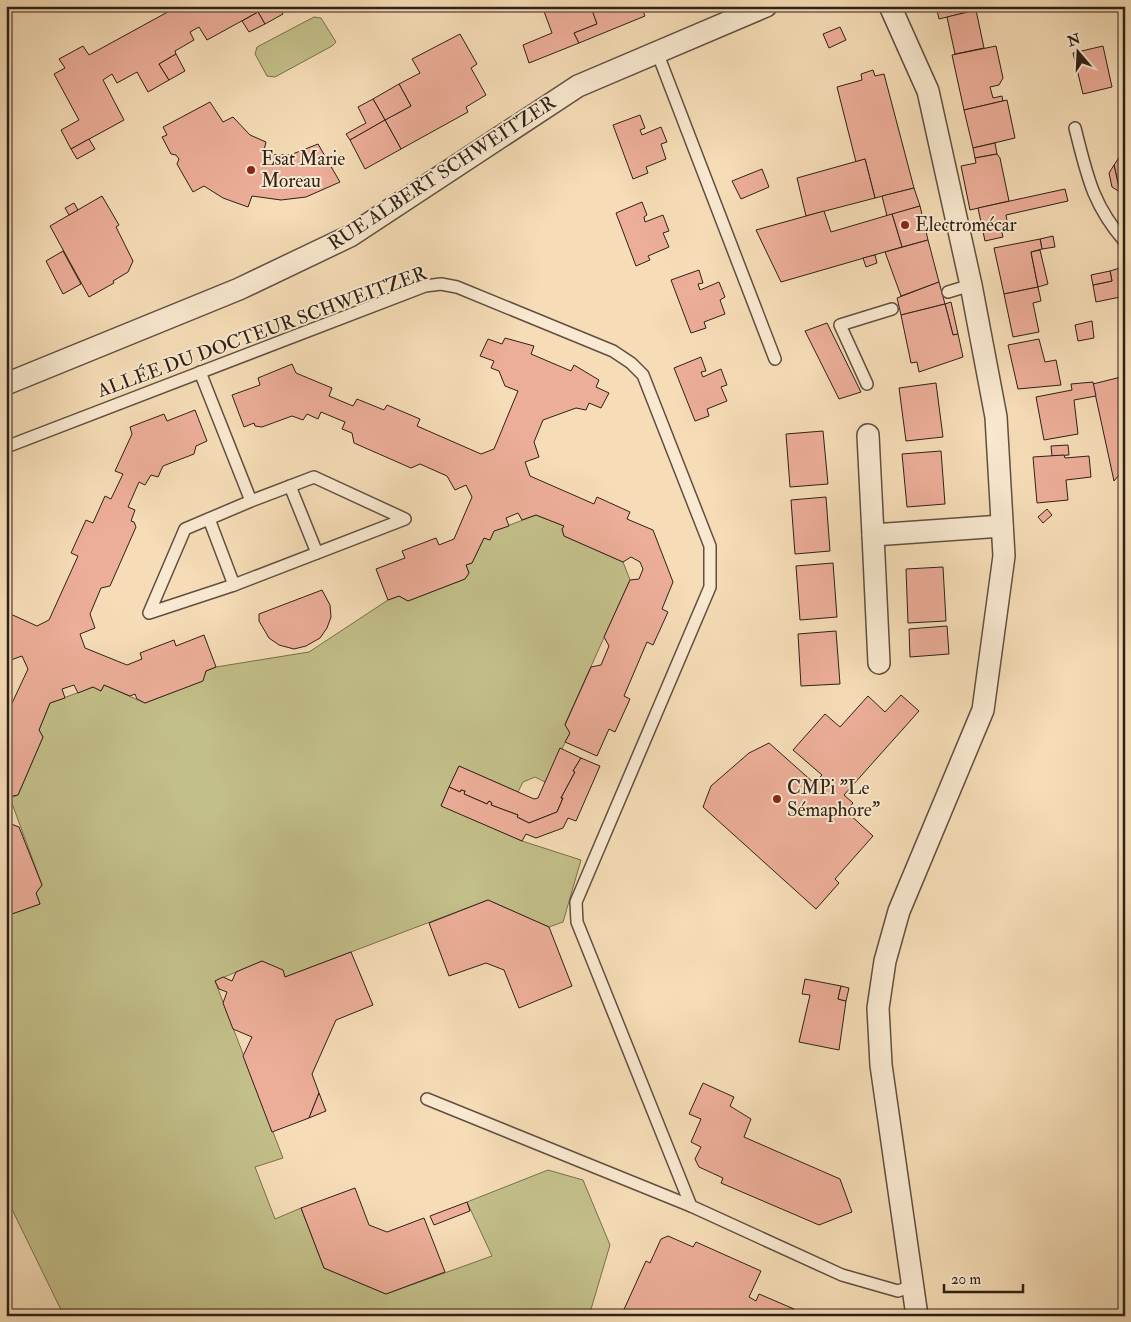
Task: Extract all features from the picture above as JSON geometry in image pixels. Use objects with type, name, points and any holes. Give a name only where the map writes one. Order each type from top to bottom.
[{"type":"street","name":"RUE ALBERT SCHWEITZER","points":[[6,384],[239,289],[350,236],[578,86],[766,6]]},
{"type":"street","points":[[890,6],[928,91],[970,285],[996,417],[1004,556],[983,710],[899,911],[885,961],[878,1008],[880,1065],[917,1316]]},
{"type":"street","points":[[868,435],[879,663]]},
{"type":"street","points":[[873,536],[1002,526]]},
{"type":"lane","points":[[657,52],[775,359]]},
{"type":"lane","points":[[1075,128],[1094,196],[1106,220],[1125,242]]},
{"type":"lane","name":"ALLÉE DU DOCTEUR SCHWEITZER","points":[[6,447],[425,286],[441,284],[457,287],[614,351],[644,375],[710,546],[710,587],[576,902],[577,922],[690,1206]]},
{"type":"lane","points":[[948,292],[970,285]]},
{"type":"lane","points":[[867,384],[840,325],[892,309]]},
{"type":"lane","points":[[200,372],[251,501]]},
{"type":"lane","points":[[314,477],[405,519],[234,585],[149,613],[185,529],[290,486],[314,477]]},
{"type":"lane","points":[[290,486],[317,553]]},
{"type":"lane","points":[[209,519],[234,585]]},
{"type":"lane","points":[[427,1099],[690,1206],[842,1275],[898,1291],[912,1286]]},
{"type":"shaded area","points":[[314,17],[321,18],[336,42],[275,77],[267,76],[255,54],[257,47]]},
{"type":"shaded area","points":[[536,515],[564,526],[562,529],[564,536],[623,562],[630,580],[565,724],[570,733],[545,782],[535,777],[523,782],[518,792],[459,766],[441,805],[522,841],[581,860],[563,922],[549,927],[488,900],[285,977],[262,961],[215,981],[283,1158],[255,1167],[275,1219],[301,1208],[324,1268],[386,1294],[492,1256],[467,1202],[548,1170],[583,1180],[610,1245],[589,1316],[64,1316],[6,1197],[6,916],[40,904],[36,893],[42,885],[10,798],[18,795],[43,737],[39,730],[50,703],[93,687],[101,691],[104,685],[145,703],[202,681],[206,671],[216,667],[309,652],[388,600],[399,596],[408,601],[465,579],[469,573],[466,565],[472,563],[484,538],[490,540],[494,531]]},
{"type":"building","points":[[174,6],[279,6],[283,14],[265,24],[258,12],[207,40],[199,27],[190,32],[194,40],[175,51],[176,54],[159,64],[169,80],[148,92],[137,72],[117,83],[112,74],[103,80],[124,120],[71,149],[61,130],[79,120],[54,74],[65,68],[59,59],[83,46],[89,55],[175,8]]},
{"type":"building","points":[[542,6],[591,6],[597,24],[574,33],[579,43],[529,63],[523,45],[552,33]]},
{"type":"building","points":[[600,6],[625,6],[627,12],[641,6],[645,16],[579,43],[574,33],[597,24],[592,10]]},
{"type":"building","points":[[936,6],[968,6],[969,12],[939,19]]},
{"type":"building","points":[[976,10],[984,48],[955,54],[947,17]]},
{"type":"building","points":[[258,12],[265,24],[249,32],[242,21]]},
{"type":"building","points":[[840,27],[846,40],[829,48],[823,34]]},
{"type":"building","points":[[460,34],[477,64],[471,68],[486,95],[466,107],[468,112],[401,149],[385,120],[411,106],[399,84],[420,73],[412,59]]},
{"type":"building","points":[[996,46],[1003,78],[999,85],[990,87],[993,98],[1002,96],[1003,101],[964,110],[952,55]]},
{"type":"building","points":[[1103,46],[1112,87],[1083,94],[1073,53]]},
{"type":"building","points":[[176,54],[185,71],[169,80],[159,64]]},
{"type":"building","points":[[873,70],[875,76],[884,74],[914,188],[875,198],[865,159],[856,162],[837,87],[862,80],[861,74]]},
{"type":"building","points":[[399,84],[411,106],[385,120],[373,99]]},
{"type":"building","points":[[373,99],[385,120],[350,140],[346,134],[366,123],[358,107]]},
{"type":"building","points":[[1007,100],[1015,138],[973,148],[964,110]]},
{"type":"building","points":[[210,102],[223,122],[233,117],[250,135],[266,142],[263,154],[290,155],[318,144],[340,182],[306,197],[281,200],[252,196],[248,207],[223,198],[204,186],[193,192],[177,164],[179,159],[176,155],[171,154],[162,137],[167,135],[163,127]]},
{"type":"building","points":[[640,115],[645,128],[640,130],[642,135],[661,127],[667,142],[661,144],[666,159],[646,167],[648,173],[633,179],[613,125]]},
{"type":"building","points":[[385,120],[401,149],[365,169],[350,140]]},
{"type":"building","points":[[1125,136],[1125,195],[1120,192],[1114,165],[1124,150],[1122,140]]},
{"type":"building","points":[[89,139],[95,149],[77,159],[71,149]]},
{"type":"building","points":[[995,143],[997,154],[975,158],[973,148]]},
{"type":"building","points":[[997,154],[1000,158],[1009,201],[970,210],[961,166],[976,163],[975,158]]},
{"type":"building","points":[[865,159],[875,198],[806,216],[797,178]]},
{"type":"building","points":[[1114,165],[1120,192],[1112,187],[1109,173]]},
{"type":"building","points":[[762,169],[769,187],[741,199],[732,181]]},
{"type":"building","points":[[914,188],[920,206],[887,216],[882,196]]},
{"type":"building","points":[[1065,189],[1068,201],[1006,215],[1008,226],[1001,228],[1003,237],[985,241],[978,208]]},
{"type":"building","points":[[102,196],[119,225],[116,227],[133,261],[128,272],[113,281],[114,283],[89,297],[50,226]]},
{"type":"building","points":[[642,202],[647,215],[644,217],[645,222],[663,215],[669,231],[663,233],[669,247],[648,256],[650,260],[636,266],[616,213]]},
{"type":"building","points":[[74,203],[78,210],[69,215],[65,208]]},
{"type":"building","points":[[920,206],[928,240],[902,247],[892,214]]},
{"type":"building","points":[[824,211],[831,232],[892,214],[902,247],[781,282],[756,230]]},
{"type":"building","points":[[1053,236],[1055,247],[1042,249],[1040,239]]},
{"type":"building","points":[[1040,239],[1042,249],[1031,252],[1038,287],[1004,294],[994,248]]},
{"type":"building","points":[[928,240],[939,282],[901,296],[885,252]]},
{"type":"building","points":[[1040,250],[1048,284],[1038,287],[1031,252]]},
{"type":"building","points":[[63,251],[81,284],[63,294],[46,261]]},
{"type":"building","points":[[875,255],[877,263],[866,267],[863,258]]},
{"type":"building","points":[[1120,268],[1125,296],[1096,302],[1093,285],[1112,281],[1110,271]]},
{"type":"building","points":[[699,270],[703,283],[698,284],[700,290],[719,282],[725,297],[720,300],[725,314],[704,322],[706,328],[691,333],[671,280]]},
{"type":"building","points":[[1110,271],[1112,281],[1093,285],[1091,275]]},
{"type":"building","points":[[939,282],[945,304],[901,315],[897,298]]},
{"type":"building","points":[[1038,287],[1041,301],[1033,303],[1039,332],[1013,337],[1004,294]]},
{"type":"building","points":[[951,302],[958,334],[953,335],[945,304]]},
{"type":"building","points":[[945,304],[953,335],[958,334],[963,357],[919,372],[917,362],[911,363],[901,315]]},
{"type":"building","points":[[1092,321],[1094,338],[1078,341],[1075,325]]},
{"type":"building","points":[[827,323],[861,392],[839,399],[805,331]]},
{"type":"building","points":[[505,338],[534,346],[531,354],[571,371],[574,365],[599,380],[596,387],[609,393],[601,408],[589,403],[586,410],[576,408],[543,420],[534,442],[539,457],[525,462],[530,476],[594,504],[597,497],[630,512],[627,519],[653,530],[673,582],[662,609],[668,612],[653,645],[647,642],[624,696],[630,699],[615,732],[609,729],[597,756],[565,742],[570,733],[565,725],[591,667],[601,665],[609,646],[604,637],[630,580],[639,579],[643,569],[640,562],[631,557],[623,562],[564,536],[562,529],[564,526],[536,515],[522,520],[518,513],[506,518],[509,526],[494,531],[490,540],[484,538],[472,563],[466,565],[469,573],[465,579],[408,601],[399,596],[388,600],[376,569],[405,558],[402,551],[436,538],[439,545],[454,539],[472,497],[466,485],[455,490],[447,476],[420,464],[411,468],[354,443],[352,433],[342,429],[345,422],[321,412],[318,419],[307,414],[303,420],[292,416],[262,427],[255,426],[254,423],[244,427],[232,395],[260,385],[258,378],[292,364],[296,373],[332,388],[329,396],[353,406],[357,399],[384,410],[387,405],[420,419],[417,426],[481,454],[494,449],[518,391],[505,386],[499,371],[491,368],[494,361],[480,356],[488,339],[502,344]]},
{"type":"building","points":[[1039,339],[1045,362],[1056,360],[1061,385],[1018,389],[1008,345]]},
{"type":"building","points":[[701,357],[706,371],[701,372],[703,377],[721,369],[727,385],[721,387],[727,401],[707,409],[709,416],[695,421],[674,368]]},
{"type":"building","points":[[1125,376],[1125,468],[1114,481],[1093,384]]},
{"type":"building","points":[[1093,382],[1096,396],[1074,400],[1078,434],[1044,440],[1036,397],[1072,390],[1071,384]]},
{"type":"building","points":[[936,383],[943,437],[906,441],[899,388]]},
{"type":"building","points":[[195,410],[207,441],[196,446],[194,454],[163,466],[158,477],[151,475],[145,485],[139,482],[128,507],[135,510],[131,521],[134,522],[136,527],[110,586],[101,588],[90,614],[95,628],[80,634],[85,648],[127,665],[142,659],[140,653],[174,640],[176,646],[204,635],[216,667],[206,671],[203,681],[145,703],[137,699],[135,694],[130,696],[104,685],[101,691],[93,687],[78,693],[74,685],[62,689],[65,698],[50,703],[39,730],[43,737],[18,795],[8,797],[6,802],[6,716],[28,669],[22,656],[8,661],[6,657],[6,612],[37,626],[49,620],[78,556],[71,553],[86,520],[93,523],[105,496],[111,499],[123,474],[115,471],[132,434],[130,427],[164,414],[167,421]]},
{"type":"building","points":[[823,431],[828,484],[790,487],[786,434]]},
{"type":"building","points":[[1068,445],[1069,455],[1052,456],[1051,446]]},
{"type":"building","points":[[941,451],[945,504],[907,507],[902,454]]},
{"type":"building","points":[[1064,455],[1065,458],[1089,456],[1091,477],[1066,480],[1068,500],[1037,503],[1033,457]]},
{"type":"building","points":[[826,497],[830,551],[795,554],[791,500]]},
{"type":"building","points":[[1047,509],[1052,515],[1043,523],[1038,517]]},
{"type":"building","points":[[833,563],[837,617],[800,620],[796,566]]},
{"type":"building","points":[[943,567],[946,621],[908,623],[906,569]]},
{"type":"building","points":[[322,590],[330,605],[331,617],[327,628],[320,638],[306,646],[294,649],[279,645],[269,638],[259,621],[259,614]]},
{"type":"building","points":[[947,626],[949,654],[910,657],[909,629]]},
{"type":"building","points":[[836,631],[840,684],[801,686],[798,634]]},
{"type":"building","name":"CMPi \"Le Sémaphore\"","points":[[901,695],[919,711],[844,795],[853,803],[846,811],[873,836],[835,879],[839,883],[816,909],[703,807],[711,786],[749,753],[769,743],[814,783],[822,775],[793,750],[825,714],[840,727],[868,696],[885,712]]},
{"type":"building","points":[[560,748],[581,758],[561,798],[563,798],[557,812],[529,823],[517,817],[518,815],[491,805],[492,803],[489,801],[487,804],[464,794],[465,791],[461,790],[460,792],[449,787],[459,766],[534,799],[538,798]]},
{"type":"building","points":[[581,758],[600,766],[576,821],[568,818],[563,828],[536,838],[526,834],[522,841],[441,806],[449,787],[460,792],[461,790],[465,791],[464,794],[487,804],[489,801],[492,803],[491,805],[518,815],[517,817],[529,823],[557,812],[563,798],[561,798],[575,772],[573,771]]},
{"type":"building","points":[[6,814],[11,824],[19,827],[42,885],[36,893],[40,904],[9,915],[6,909]]},
{"type":"building","points":[[488,900],[549,927],[572,986],[519,1008],[504,970],[486,963],[449,976],[429,923]]},
{"type":"building","points":[[351,952],[373,1005],[336,1020],[312,1074],[319,1093],[309,1118],[272,1132],[243,1056],[252,1037],[233,1029],[223,1003],[227,992],[219,989],[215,981],[223,977],[232,981],[236,972],[262,961],[283,970],[285,977]]},
{"type":"building","points":[[805,979],[841,986],[838,999],[846,1001],[839,1050],[799,1042],[810,995],[802,994]]},
{"type":"building","points":[[841,986],[849,988],[846,1001],[838,999]]},
{"type":"building","points":[[703,1083],[734,1097],[730,1106],[751,1119],[744,1137],[840,1179],[852,1212],[819,1225],[721,1183],[723,1178],[699,1167],[695,1159],[701,1147],[691,1142],[701,1119],[689,1114]]},
{"type":"building","points":[[319,1093],[326,1111],[309,1118]]},
{"type":"building","points":[[355,1188],[369,1225],[387,1232],[424,1218],[445,1272],[386,1294],[324,1268],[301,1208]]},
{"type":"building","points":[[467,1202],[470,1211],[434,1225],[430,1216]]},
{"type":"building","points":[[668,1236],[693,1247],[696,1242],[761,1271],[749,1297],[756,1301],[759,1294],[794,1309],[791,1316],[621,1316],[646,1261],[650,1263],[661,1239]]},
{"type":"place","name":"Esat Marie Moreau","points":[[251,170]]},
{"type":"place","name":"Electromécar","points":[[905,225]]},
{"type":"place","name":"CMPi \"Le Sémaphore\"","points":[[777,799]]}]
